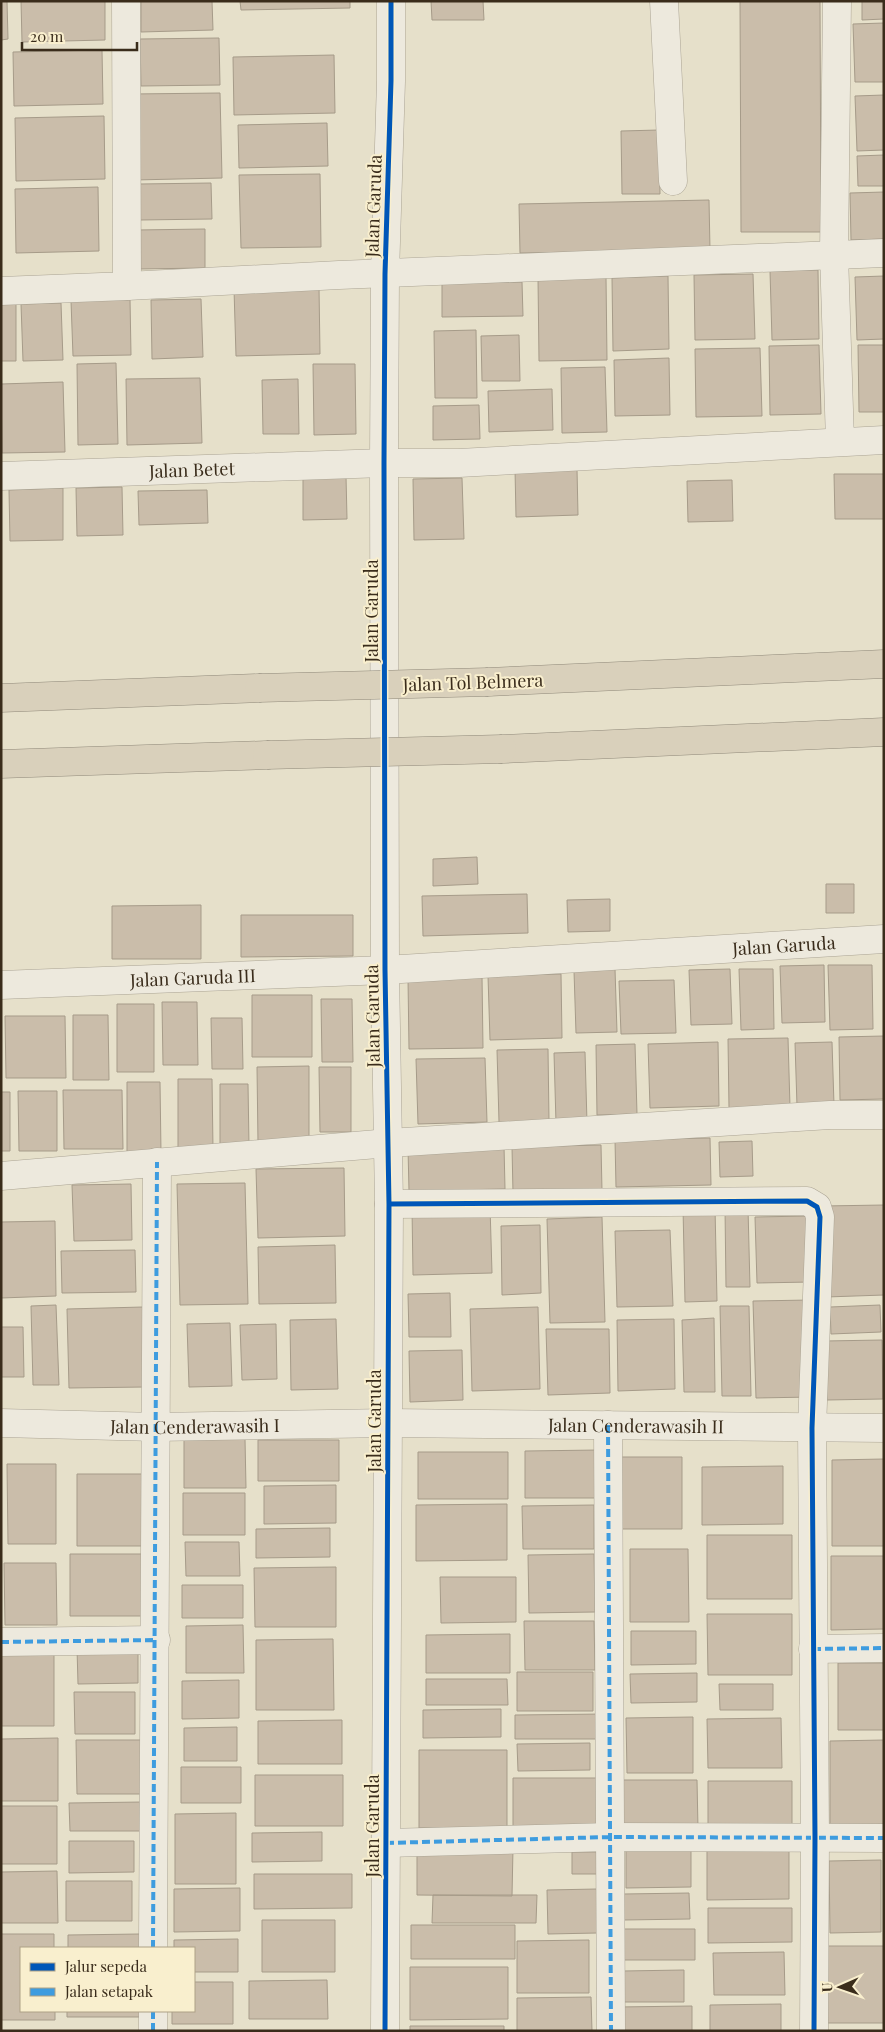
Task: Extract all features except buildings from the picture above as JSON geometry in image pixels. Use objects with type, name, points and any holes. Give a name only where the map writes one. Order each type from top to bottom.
[{"type":"highway","name":"Jalan Tol Belmera","points":[[1,698],[259,688],[488,682],[884,664]]},
{"type":"highway","points":[[1,764],[267,755],[502,750],[884,732]]},
{"type":"street","points":[[126,1],[127,286]]},
{"type":"street","name":"Jalan Garuda","points":[[385,2031],[389,1204],[385,970],[384,463],[385,274],[391,82],[391,1]]},
{"type":"street","points":[[664,1],[672,180]]},
{"type":"street","points":[[837,1],[834,254],[840,441]]},
{"type":"street","points":[[1,291],[884,253]]},
{"type":"street","name":"Jalan Betet","points":[[1,476],[384,463],[459,463],[884,440]]},
{"type":"street","name":"Jalan Garuda","points":[[385,970],[884,939]]},
{"type":"street","name":"Jalan Garuda III","points":[[1,985],[385,970]]},
{"type":"street","points":[[1,1176],[388,1143],[820,1116],[884,1115]]},
{"type":"street","points":[[153,1947],[157,1162]]},
{"type":"street","points":[[389,1204],[807,1201],[817,1207],[820,1217],[812,1428],[815,1838],[814,2031]]},
{"type":"street","name":"Jalan Cenderawasih I","points":[[1,1422],[156,1427],[388,1423]]},
{"type":"street","name":"Jalan Cenderawasih II","points":[[388,1423],[884,1428]]},
{"type":"street","points":[[608,1425],[610,2031]]},
{"type":"street","points":[[1,1642],[156,1640]]},
{"type":"street","points":[[813,1649],[884,1648]]},
{"type":"street","points":[[386,1843],[610,1837],[884,1838]]},
{"type":"street","points":[[153,2012],[153,2031]]},
{"type":"marked path","points":[[153,1947],[157,1162]]},
{"type":"marked path","points":[[608,1425],[611,2031]]},
{"type":"marked path","points":[[1,1642],[156,1640]]},
{"type":"marked path","points":[[813,1649],[884,1648]]},
{"type":"marked path","points":[[386,1843],[610,1837],[884,1838]]},
{"type":"marked path","points":[[153,2012],[153,2031]]},
{"type":"cycle path","points":[[385,2031],[389,1204],[385,970],[384,463],[385,274],[391,81],[391,1]]},
{"type":"cycle path","points":[[389,1204],[807,1201],[817,1207],[820,1217],[812,1428],[815,1838],[814,2031]]}]
